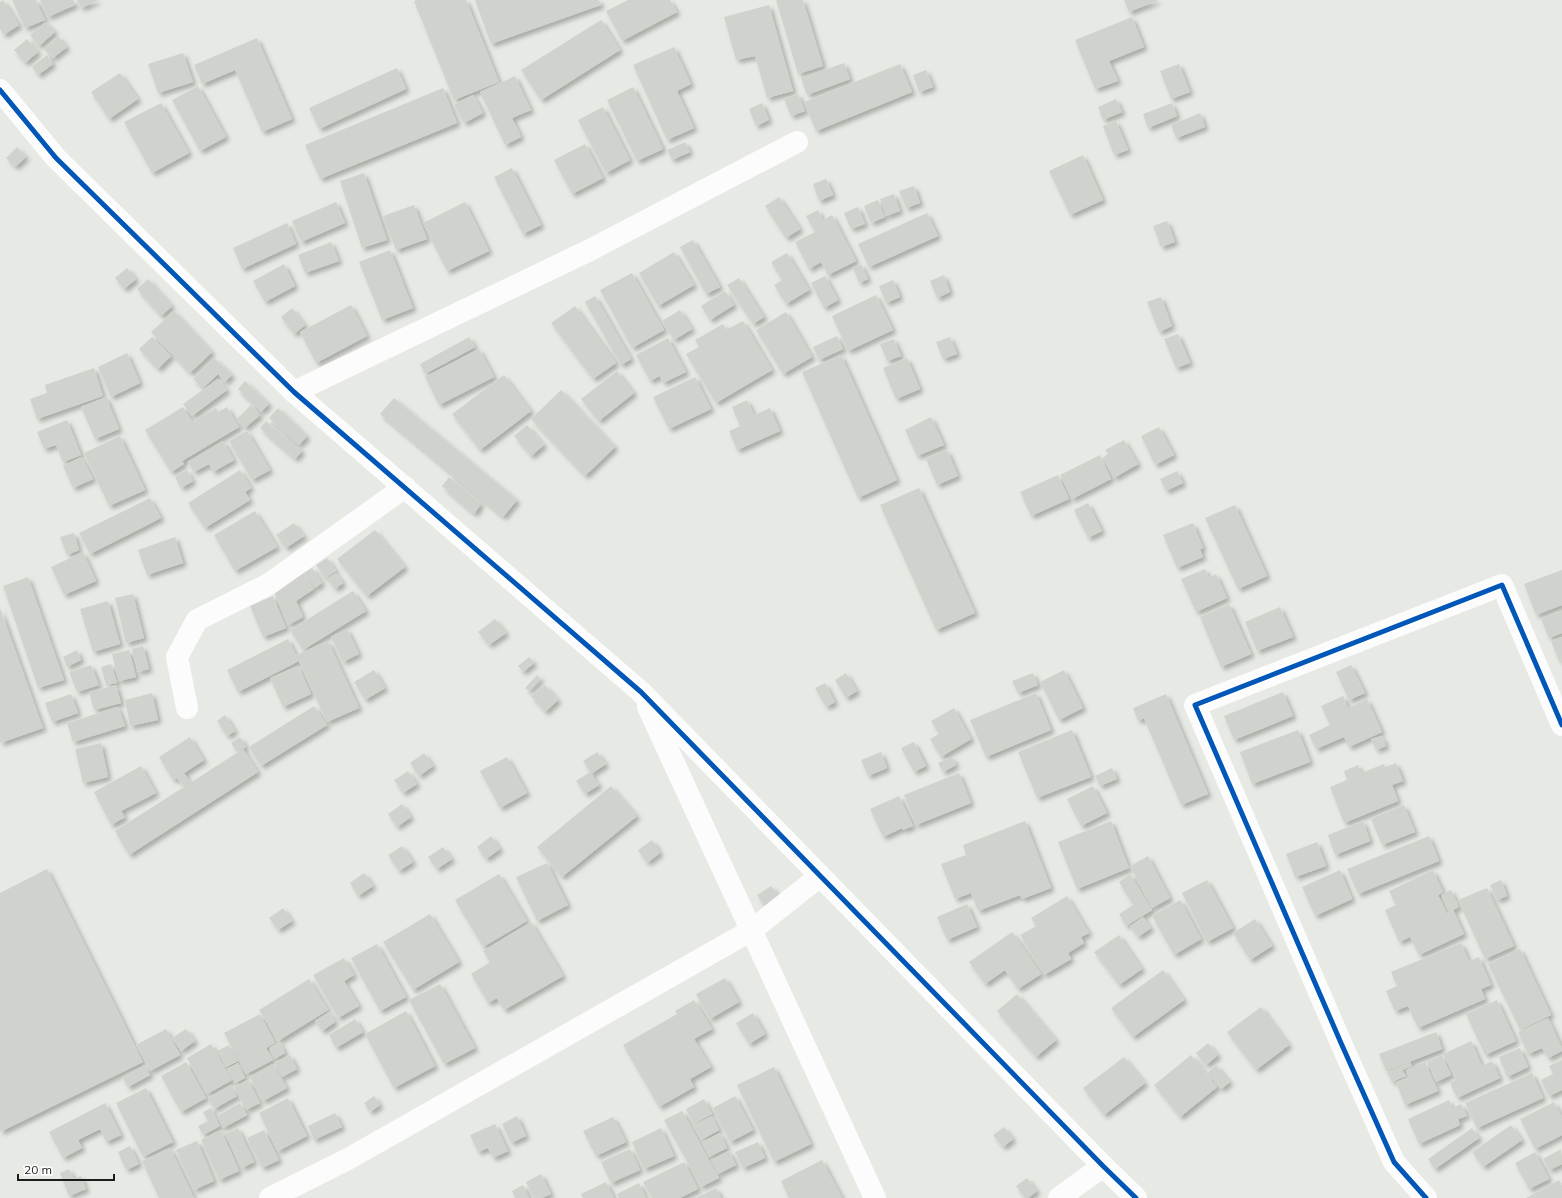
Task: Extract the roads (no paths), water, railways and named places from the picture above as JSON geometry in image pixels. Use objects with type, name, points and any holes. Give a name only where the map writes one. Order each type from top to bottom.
[{"type":"street","points":[[0,90],[56,158],[294,392],[641,692],[1103,1166],[1136,1198]]},
{"type":"street","points":[[294,392],[590,250],[797,142]]},
{"type":"street","points":[[187,708],[177,657],[197,620],[269,584],[405,487]]},
{"type":"street","points":[[1426,1198],[1394,1162],[1341,1044],[1195,705],[1502,584],[1562,725]]},
{"type":"street","points":[[641,692],[875,1198]]},
{"type":"street","points":[[270,1198],[348,1159],[752,930],[820,876]]},
{"type":"street","points":[[1058,1198],[1103,1166]]}]
